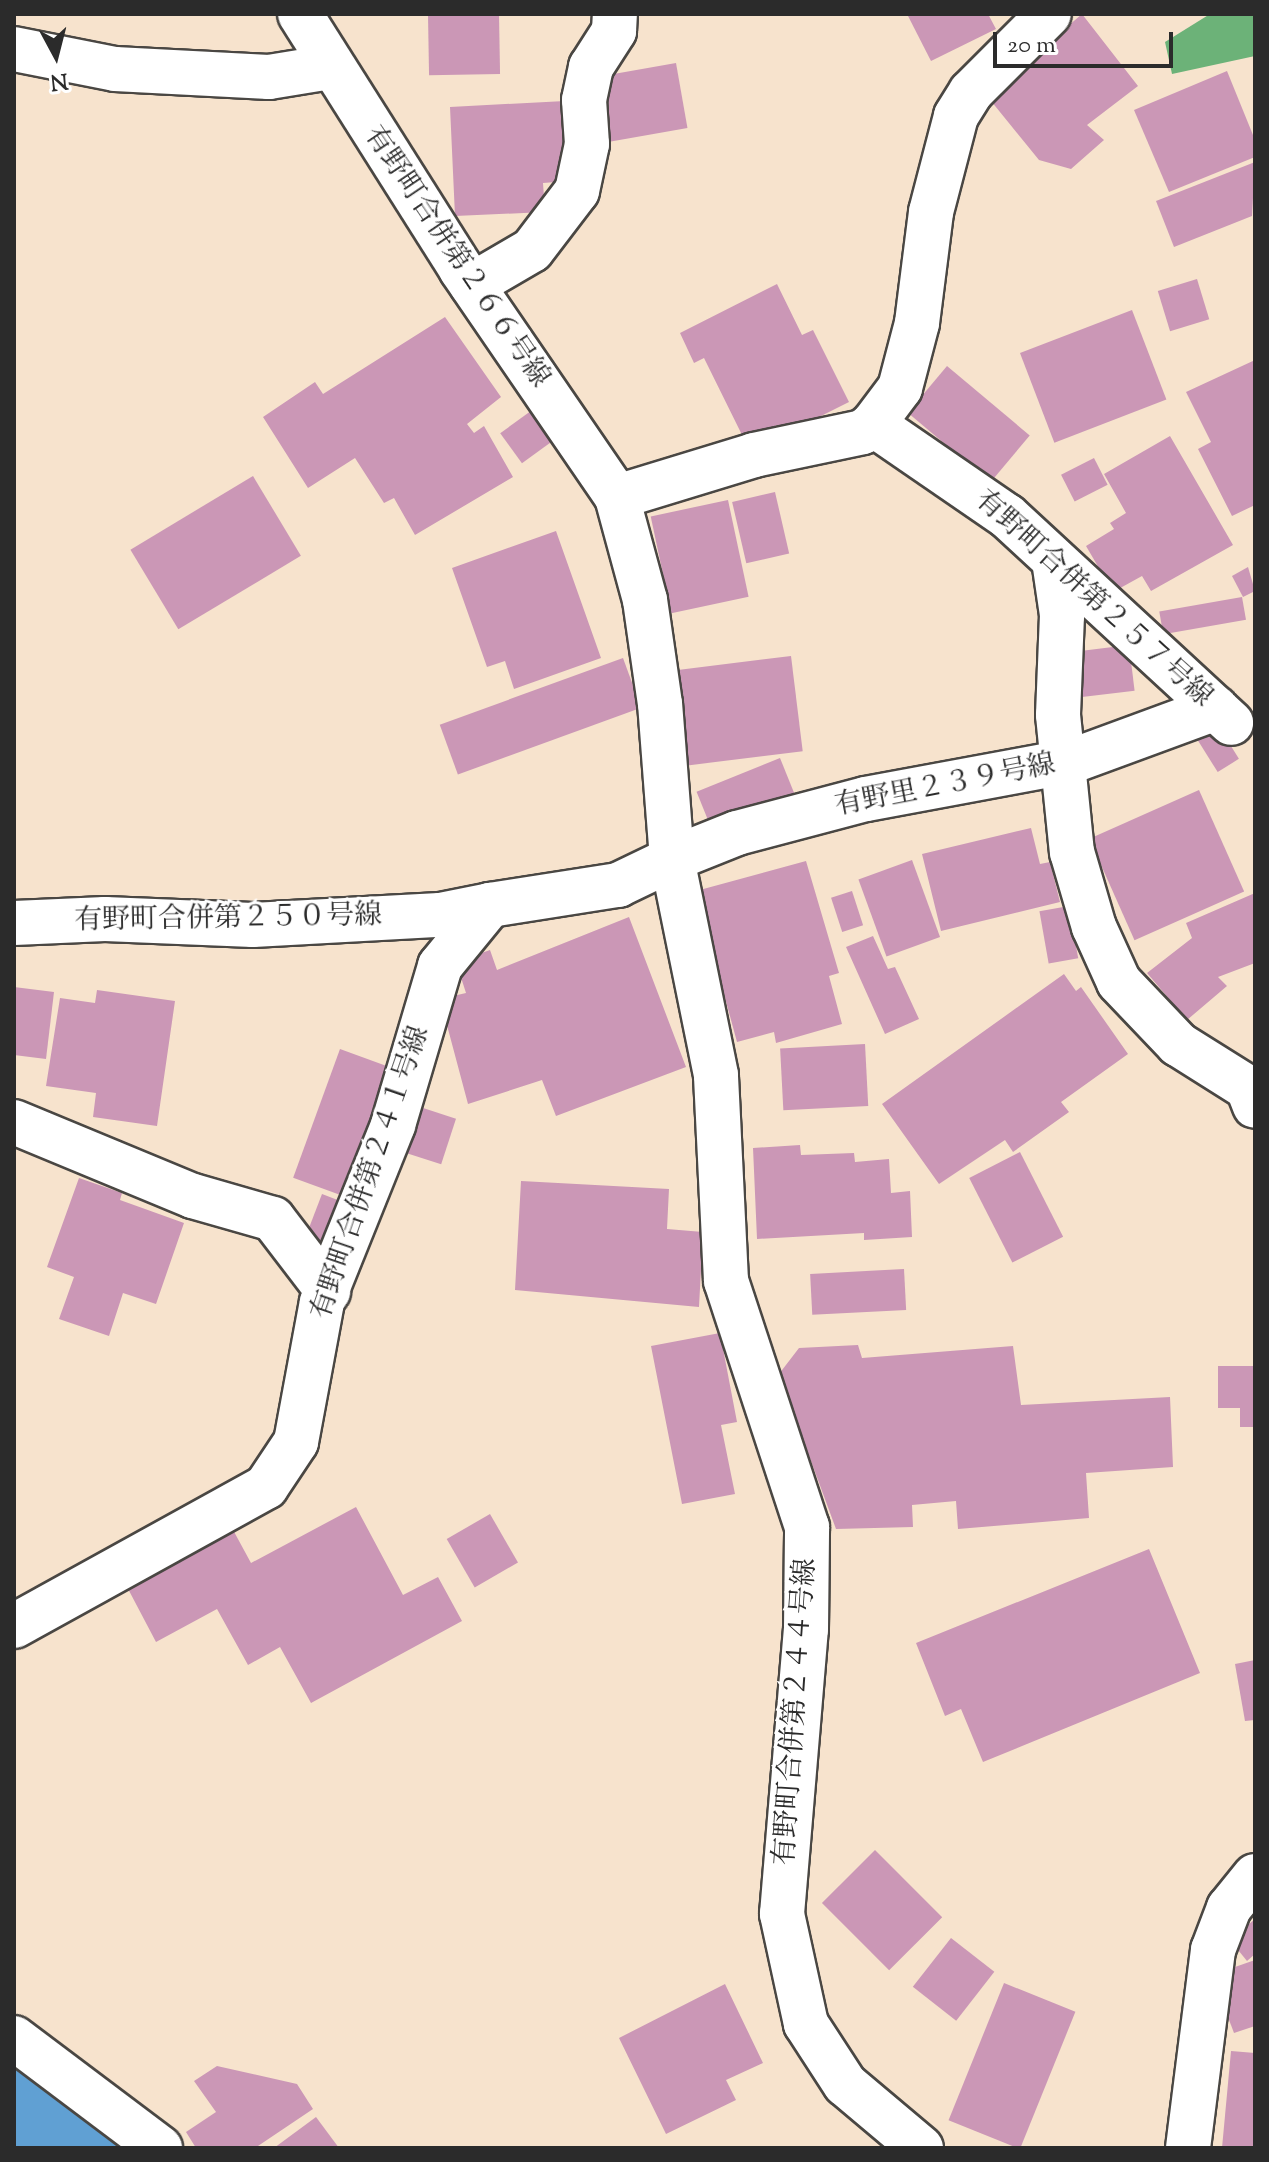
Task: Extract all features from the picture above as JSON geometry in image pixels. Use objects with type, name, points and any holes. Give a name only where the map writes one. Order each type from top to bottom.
[{"type":"street","name":"有野町合併第２６６号線","points":[[300,14],[330,67],[472,285],[617,497]]},
{"type":"street","points":[[472,285],[532,250],[577,191],[587,144],[584,100],[591,67],[614,31],[615,14]]},
{"type":"street","points":[[490,905],[618,885],[672,859],[660,704],[645,600],[617,497],[754,455],[863,432],[873,424],[900,388],[917,323],[931,212],[956,116],[971,92],[1049,14]]},
{"type":"street","points":[[14,49],[115,69],[269,77],[330,67]]},
{"type":"street","name":"有野町合併第２５７号線","points":[[873,424],[1007,516],[1224,715]]},
{"type":"street","points":[[1054,560],[1062,615],[1058,715],[1072,852],[1094,927],[1119,982],[1178,1044],[1248,1088],[1255,1106]]},
{"type":"street","name":"有野里２３９号線","points":[[672,859],[737,833],[866,799],[1065,762],[1224,715]]},
{"type":"street","name":"有野町合併第２４４号線","points":[[672,859],[716,1075],[726,1281],[807,1527],[806,1629],[782,1914],[806,2024],[845,2084],[921,2148]]},
{"type":"street","name":"有野町合併第２５０号線","points":[[14,923],[105,919],[253,925],[440,915],[490,905]]},
{"type":"street","name":"有野町合併第２４１号線","points":[[14,1626],[266,1487],[296,1442],[328,1291],[393,1125],[440,966],[490,905]]},
{"type":"street","points":[[14,1122],[193,1196],[273,1219],[328,1291]]},
{"type":"street","points":[[1188,2148],[1213,1950],[1229,1908],[1255,1876]]},
{"type":"street","points":[[14,2038],[160,2148]]},
{"type":"green space","points":[[1210,14],[1255,14],[1255,56],[1172,74],[1165,42]]},
{"type":"building","points":[[499,14],[500,74],[429,75],[428,15]]},
{"type":"building","points":[[907,14],[988,14],[996,29],[931,61]]},
{"type":"building","points":[[1082,14],[1138,86],[1087,125],[1104,140],[1071,169],[1039,160],[987,96]]},
{"type":"building","points":[[676,63],[687,128],[607,142],[595,77]]},
{"type":"building","points":[[1227,71],[1255,140],[1255,157],[1169,192],[1134,110]]},
{"type":"building","points":[[565,101],[569,181],[543,183],[545,212],[455,216],[450,107]]},
{"type":"building","points":[[1255,162],[1252,216],[1174,247],[1156,201]]},
{"type":"building","points":[[1197,279],[1209,319],[1170,331],[1158,291]]},
{"type":"building","points":[[777,284],[802,335],[813,330],[849,402],[781,436],[777,425],[745,441],[704,358],[694,363],[680,333]]},
{"type":"building","points":[[1132,310],[1166,400],[1054,443],[1020,353]]},
{"type":"building","points":[[445,317],[501,397],[467,424],[474,433],[484,426],[513,477],[415,535],[394,498],[384,503],[355,458],[308,488],[263,417],[315,382],[323,394]]},
{"type":"building","points":[[1255,360],[1255,505],[1232,516],[1198,449],[1211,442],[1186,392]]},
{"type":"building","points":[[947,366],[1030,435],[991,482],[908,413]]},
{"type":"building","points":[[535,408],[557,438],[522,463],[500,433]]},
{"type":"building","points":[[1170,436],[1233,545],[1151,591],[1142,576],[1113,592],[1086,546],[1114,529],[1110,523],[1126,513],[1104,474]]},
{"type":"building","points":[[1094,458],[1108,485],[1075,502],[1061,475]]},
{"type":"building","points":[[253,476],[301,556],[178,629],[130,550]]},
{"type":"building","points":[[775,492],[789,553],[746,563],[732,502]]},
{"type":"building","points":[[728,500],[749,597],[671,613],[651,516]]},
{"type":"building","points":[[556,531],[601,658],[514,689],[505,661],[487,667],[452,568]]},
{"type":"building","points":[[1248,567],[1255,591],[1243,597],[1232,576]]},
{"type":"building","points":[[1242,597],[1246,620],[1163,634],[1159,612]]},
{"type":"building","points":[[1129,645],[1135,691],[1082,697],[1076,651]]},
{"type":"building","points":[[791,656],[803,751],[688,765],[676,670]]},
{"type":"building","points":[[623,658],[641,708],[458,774],[440,725]]},
{"type":"building","points":[[1214,719],[1239,759],[1218,772],[1193,732]]},
{"type":"building","points":[[780,758],[798,803],[715,836],[697,792]]},
{"type":"building","points":[[1199,790],[1244,891],[1135,940],[1089,839]]},
{"type":"building","points":[[1031,828],[1040,864],[1050,862],[1060,902],[941,931],[922,854]]},
{"type":"building","points":[[912,860],[940,937],[886,957],[858,879]]},
{"type":"building","points":[[806,861],[839,973],[829,976],[842,1024],[776,1043],[774,1032],[737,1042],[696,891]]},
{"type":"building","points":[[852,891],[863,925],[842,932],[831,898]]},
{"type":"building","points":[[1255,893],[1255,963],[1218,977],[1227,986],[1187,1020],[1147,973],[1192,938],[1186,923]]},
{"type":"building","points":[[1069,906],[1078,958],[1049,963],[1039,911]]},
{"type":"building","points":[[629,917],[686,1067],[556,1116],[542,1080],[468,1104],[440,999],[466,993],[456,962],[490,950],[497,970]]},
{"type":"building","points":[[873,936],[888,969],[895,967],[919,1019],[885,1034],[846,947]]},
{"type":"building","points":[[1064,974],[1076,991],[1081,987],[1128,1054],[1061,1102],[1069,1112],[1013,1152],[1005,1140],[939,1184],[882,1104]]},
{"type":"building","points":[[14,987],[54,992],[46,1059],[14,1055]]},
{"type":"building","points":[[97,990],[175,1001],[157,1126],[93,1117],[96,1093],[46,1086],[60,998],[95,1003]]},
{"type":"building","points":[[865,1044],[868,1106],[783,1110],[780,1048]]},
{"type":"building","points":[[340,1049],[398,1070],[351,1199],[293,1178]]},
{"type":"building","points":[[417,1106],[456,1119],[441,1164],[402,1152]]},
{"type":"building","points":[[800,1145],[801,1155],[854,1153],[855,1162],[889,1159],[891,1193],[910,1191],[912,1237],[864,1240],[864,1233],[757,1239],[753,1148]]},
{"type":"building","points":[[1020,1152],[1063,1237],[1012,1263],[969,1178]]},
{"type":"building","points":[[79,1178],[122,1193],[120,1200],[184,1223],[156,1304],[123,1293],[109,1336],[59,1319],[74,1277],[47,1267]]},
{"type":"building","points":[[521,1181],[669,1189],[667,1229],[703,1232],[699,1307],[515,1290]]},
{"type":"building","points":[[322,1194],[348,1204],[330,1251],[304,1241]]},
{"type":"building","points":[[904,1269],[906,1310],[812,1315],[810,1274]]},
{"type":"building","points":[[720,1333],[737,1422],[721,1425],[735,1494],[682,1504],[651,1346]]},
{"type":"building","points":[[858,1345],[862,1358],[1013,1346],[1021,1405],[1170,1397],[1173,1467],[1086,1473],[1089,1518],[958,1529],[956,1501],[912,1505],[913,1527],[836,1529],[779,1374],[799,1348]]},
{"type":"building","points":[[1218,1366],[1255,1366],[1255,1427],[1240,1427],[1240,1408],[1218,1408]]},
{"type":"building","points":[[356,1507],[403,1595],[438,1577],[462,1621],[311,1703],[280,1647],[248,1665],[217,1609],[156,1642],[126,1585],[232,1528],[251,1563]]},
{"type":"building","points":[[490,1514],[518,1562],[475,1587],[447,1539]]},
{"type":"building","points":[[1149,1549],[1200,1673],[983,1762],[961,1709],[945,1716],[916,1643]]},
{"type":"building","points":[[1255,1660],[1255,1720],[1245,1721],[1235,1664]]},
{"type":"building","points":[[875,1850],[942,1917],[889,1970],[822,1903]]},
{"type":"building","points":[[1255,1919],[1255,1954],[1247,1961],[1230,1940]]},
{"type":"building","points":[[951,1938],[994,1972],[956,2021],[913,1987]]},
{"type":"building","points":[[1255,1960],[1255,2026],[1234,2033],[1212,1975]]},
{"type":"building","points":[[1004,1983],[1075,2012],[1020,2148],[949,2120]]},
{"type":"building","points":[[725,1984],[763,2063],[726,2080],[736,2100],[666,2134],[619,2038]]},
{"type":"building","points":[[1231,2051],[1255,2053],[1255,2148],[1222,2148]]},
{"type":"building","points":[[217,2066],[297,2084],[313,2109],[255,2148],[196,2148],[186,2132],[216,2112],[194,2081]]},
{"type":"building","points":[[316,2117],[339,2148],[274,2148]]},
{"type":"waterway","points":[[14,2088],[96,2148]]}]
